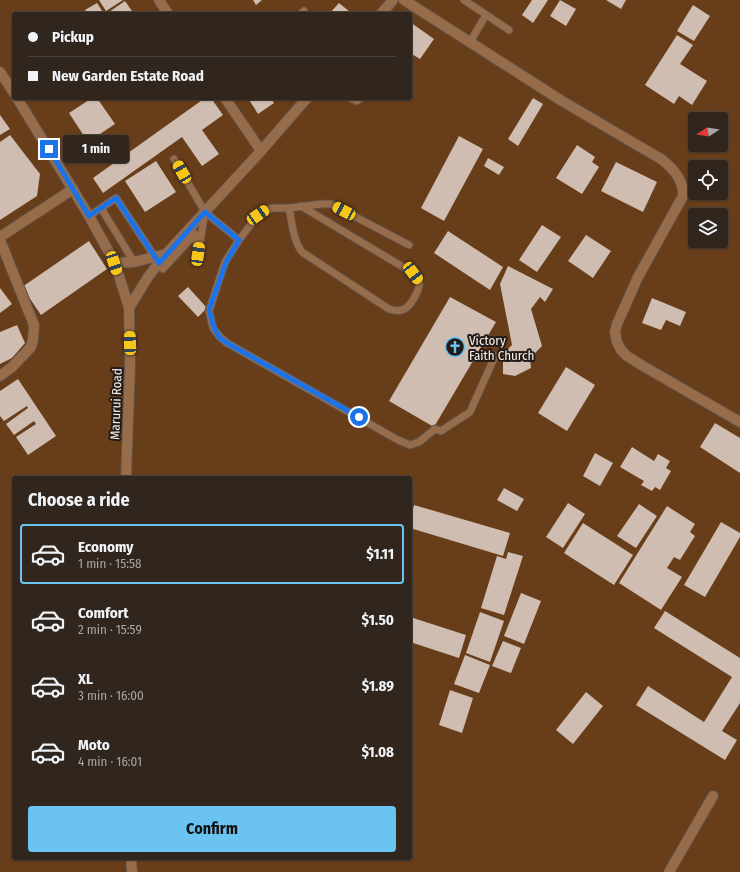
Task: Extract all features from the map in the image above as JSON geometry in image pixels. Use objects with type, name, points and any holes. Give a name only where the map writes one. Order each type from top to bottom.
[{"type":"street","points":[[159,0],[167,12]]},
{"type":"street","points":[[383,12],[393,0]]},
{"type":"street","points":[[404,0],[562,101],[671,166],[679,178],[683,189],[683,196],[638,277],[617,324],[615,332],[617,342],[621,350],[627,356],[740,422]]},
{"type":"street","points":[[0,72],[12,90]]},
{"type":"street","name":"Marurui Road","points":[[18,100],[89,216],[114,263],[129,308],[130,367],[126,476]]},
{"type":"street","points":[[226,100],[261,151]]},
{"type":"street","points":[[129,308],[160,258],[205,212],[305,100]]},
{"type":"street","points":[[0,236],[73,189]]},
{"type":"street","points":[[0,240],[34,324],[31,347],[20,359],[0,376]]},
{"type":"street","points":[[114,263],[160,258]]},
{"type":"street","points":[[669,872],[713,796]]},
{"type":"street","points":[[131,860],[132,872]]},
{"type":"lane","points":[[464,0],[509,30]]},
{"type":"lane","points":[[470,42],[486,15]]},
{"type":"lane","points":[[174,159],[205,212],[239,240]]},
{"type":"lane","points":[[89,216],[116,198],[160,258],[163,269],[195,234],[198,254],[205,212]]},
{"type":"lane","points":[[409,245],[331,204],[265,210],[258,215],[239,240],[226,262],[209,310],[214,328],[220,338],[227,343],[398,440],[410,445],[420,442],[435,429],[441,431],[470,412],[495,356]]},
{"type":"lane","points":[[289,208],[298,246],[302,252],[389,309],[394,311],[407,307],[417,292],[419,286],[419,280],[413,273],[301,206]]},
{"type":"lane","points":[[101,208],[134,262]]},
{"type":"shaded area","points":[[0,0],[740,0],[740,872],[0,872]]},
{"type":"building","points":[[99,0],[123,0],[106,11]]},
{"type":"building","points":[[253,0],[262,0],[256,5]]},
{"type":"building","points":[[532,0],[548,0],[533,23],[522,15]]},
{"type":"building","points":[[560,0],[576,9],[566,26],[550,16]]},
{"type":"building","points":[[606,0],[626,0],[621,9]]},
{"type":"building","points":[[125,1],[133,12],[109,12]]},
{"type":"building","points":[[97,3],[103,12],[86,12],[85,10]]},
{"type":"building","points":[[339,3],[350,12],[331,12]]},
{"type":"building","points":[[693,5],[710,16],[694,41],[677,31]]},
{"type":"building","points":[[412,23],[434,39],[420,59],[412,54]]},
{"type":"building","points":[[677,35],[693,45],[680,64],[707,81],[692,105],[679,96],[674,104],[645,85]]},
{"type":"building","points":[[533,98],[543,104],[518,146],[508,139]]},
{"type":"building","points":[[89,100],[98,100],[115,124],[88,142],[69,113]]},
{"type":"building","points":[[202,100],[212,100],[223,115],[202,130],[219,154],[202,166],[182,137],[103,193],[93,178]]},
{"type":"building","points":[[249,100],[272,100],[274,103],[258,114]]},
{"type":"building","points":[[0,115],[10,129],[0,135]]},
{"type":"building","points":[[10,135],[40,174],[37,196],[0,220],[0,142]]},
{"type":"building","points":[[459,136],[483,149],[444,221],[421,208]]},
{"type":"building","points":[[577,145],[595,157],[592,162],[599,167],[582,194],[556,178]]},
{"type":"building","points":[[488,158],[504,167],[499,175],[484,166]]},
{"type":"building","points":[[156,161],[176,192],[145,212],[125,181]]},
{"type":"building","points":[[616,162],[657,182],[643,212],[601,191]]},
{"type":"building","points":[[542,225],[561,237],[537,272],[519,260]]},
{"type":"building","points":[[448,231],[503,267],[490,290],[434,253]]},
{"type":"building","points":[[586,235],[611,251],[593,278],[568,261]]},
{"type":"building","points":[[89,241],[107,269],[41,315],[22,287]]},
{"type":"building","points":[[508,266],[553,289],[545,302],[540,297],[531,309],[542,346],[530,358],[531,368],[515,376],[503,374],[503,354],[512,345],[500,284]]},
{"type":"building","points":[[188,287],[207,308],[198,317],[178,296]]},
{"type":"building","points":[[0,288],[12,304],[0,313]]},
{"type":"building","points":[[450,297],[496,322],[434,427],[389,401]]},
{"type":"building","points":[[652,298],[686,312],[680,326],[666,320],[661,330],[642,323]]},
{"type":"building","points":[[17,325],[25,343],[12,358],[0,364],[0,332]]},
{"type":"building","points":[[566,367],[595,385],[567,431],[538,413]]},
{"type":"building","points":[[18,379],[56,436],[28,455],[16,437],[36,424],[34,421],[14,435],[6,424],[28,408],[27,406],[4,421],[0,416],[0,391]]},
{"type":"building","points":[[715,423],[740,438],[740,473],[700,447]]},
{"type":"building","points":[[632,447],[654,461],[658,454],[670,461],[666,468],[671,471],[660,490],[655,487],[652,491],[641,485],[644,481],[620,467]]},
{"type":"building","points":[[595,453],[613,463],[600,486],[583,476]]},
{"type":"building","points":[[504,488],[524,499],[517,511],[497,500]]},
{"type":"building","points":[[568,503],[585,514],[563,548],[546,537]]},
{"type":"building","points":[[639,504],[657,516],[636,548],[617,536]]},
{"type":"building","points":[[414,505],[510,533],[503,556],[412,529],[412,512]]},
{"type":"building","points":[[667,506],[695,524],[690,532],[695,536],[680,560],[674,557],[667,568],[682,577],[661,610],[619,583]]},
{"type":"building","points":[[721,522],[740,533],[740,537],[705,597],[684,585]]},
{"type":"building","points":[[583,523],[633,555],[614,585],[564,553]]},
{"type":"building","points":[[508,552],[523,556],[504,615],[481,608],[497,556],[506,559]]},
{"type":"building","points":[[521,593],[541,601],[524,644],[504,636]]},
{"type":"building","points":[[665,611],[740,658],[740,703],[722,731],[737,740],[725,760],[636,705],[648,686],[704,722],[732,677],[654,628]]},
{"type":"building","points":[[480,612],[504,621],[490,662],[466,653]]},
{"type":"building","points":[[412,618],[466,635],[459,658],[412,643]]},
{"type":"building","points":[[503,641],[521,648],[511,673],[492,666]]},
{"type":"building","points":[[465,655],[490,665],[479,693],[454,684]]},
{"type":"building","points":[[450,690],[473,698],[462,733],[439,725]]},
{"type":"building","points":[[586,692],[603,706],[573,744],[556,730]]},
{"type":"place","name":"Victory Faith Church","points":[[455,347]]},
{"type":"route","points":[[49,149],[89,216],[116,198],[159,263],[205,212],[231,233],[239,240],[226,262],[209,310],[214,328],[220,338],[359,417]]}]
